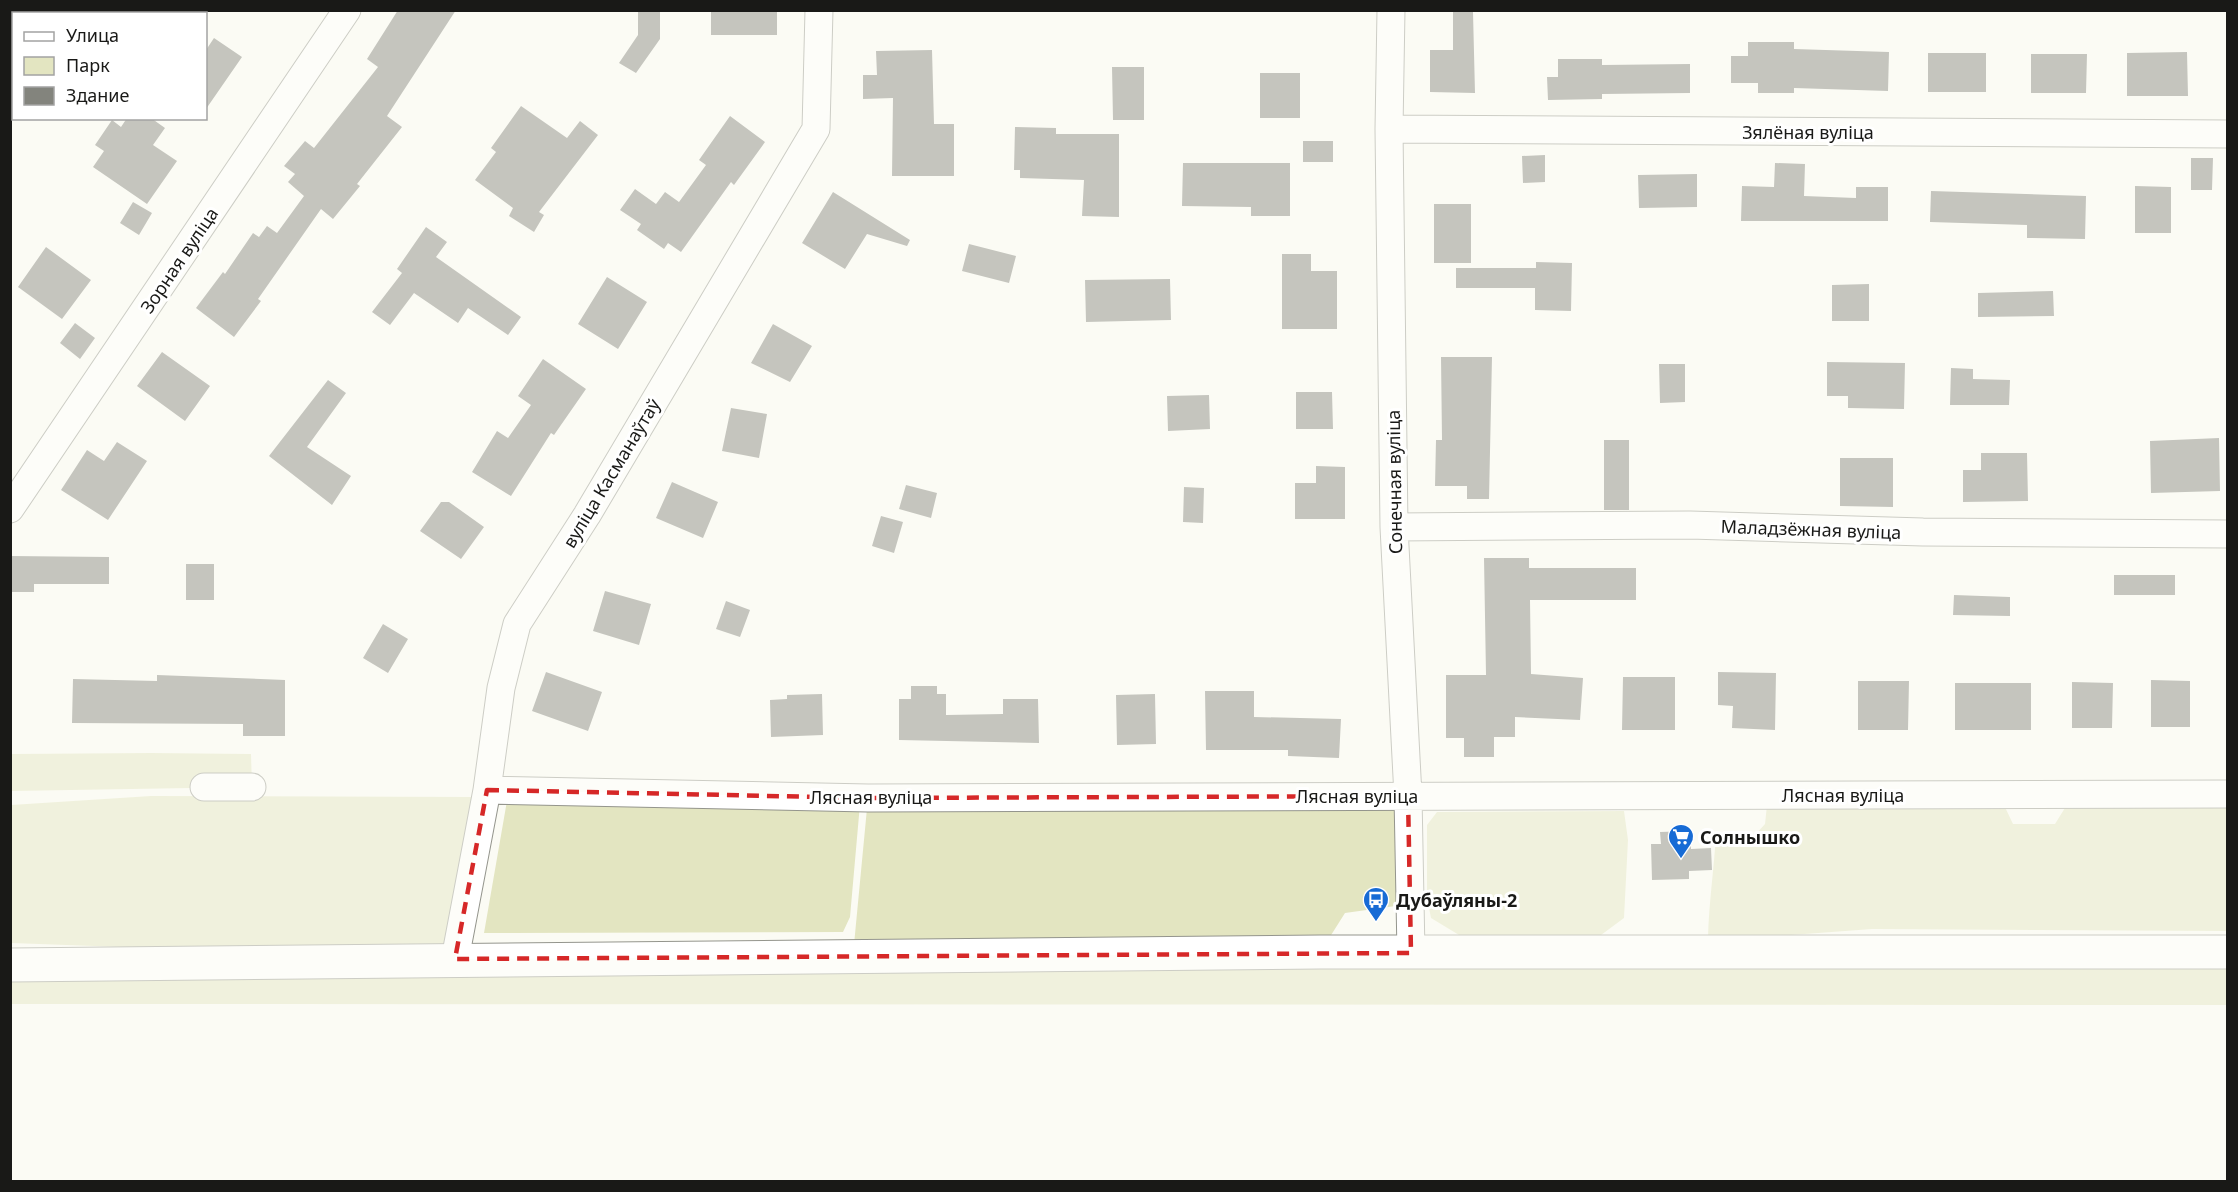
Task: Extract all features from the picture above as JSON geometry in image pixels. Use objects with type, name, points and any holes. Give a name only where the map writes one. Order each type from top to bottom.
[{"type":"main road","points":[[10,965],[455,959],[1411,953],[2228,952]]},
{"type":"street","name":"Зорная вуліца","points":[[10,509],[346,10]]},
{"type":"street","name":"вуліца Касманаўтаў","points":[[455,959],[487,790],[501,688],[517,624],[587,515],[816,129],[819,10]]},
{"type":"street","name":"Сонечная вуліца","points":[[1391,10],[1389,129],[1394,527],[1408,796],[1411,953]]},
{"type":"street","name":"Зялёная вуліца","points":[[1389,129],[2228,134]]},
{"type":"street","name":"Маладзёжная вуліца","points":[[1394,527],[1690,525],[1901,532],[2228,534]]},
{"type":"street","points":[[204,787],[252,787]]},
{"type":"street","name":"Лясная вуліца","points":[[487,790],[868,798],[2228,794]]},
{"type":"highlighted area","points":[[487,790],[868,798],[1408,796],[1411,953],[455,959]]},
{"type":"green space","points":[[11,754],[251,754],[252,787],[11,791]]},
{"type":"green space","points":[[508,795],[860,804],[850,917],[843,932],[484,933]]},
{"type":"green space","points":[[151,796],[477,797],[444,947],[149,948],[11,943],[11,805]]},
{"type":"green space","points":[[1408,796],[1410,904],[1345,913],[1321,951],[2227,953],[2228,1005],[11,1004],[10,965],[853,955],[868,798]]},
{"type":"green space","points":[[2068,803],[2227,807],[2227,931],[1872,929],[1737,939],[1708,937],[1716,834],[1730,838],[1754,836],[1765,824],[1767,805],[2004,805],[2013,824],[2055,824]]},
{"type":"green space","points":[[1624,811],[1628,840],[1624,918],[1597,938],[1459,935],[1431,918],[1427,898],[1427,825],[1437,812]]},
{"type":"building","points":[[398,10],[456,10],[387,116],[402,127],[357,184],[360,186],[333,219],[321,209],[258,299],[261,301],[234,337],[196,308],[223,272],[225,274],[253,233],[259,237],[267,226],[277,233],[304,196],[288,182],[295,174],[284,166],[305,141],[314,148],[378,67],[367,59]]},
{"type":"building","points":[[638,10],[660,10],[660,39],[636,73],[619,63],[638,35]]},
{"type":"building","points":[[711,10],[777,10],[777,35],[711,35]]},
{"type":"building","points":[[1453,12],[1473,12],[1475,93],[1430,92],[1430,50],[1453,50]]},
{"type":"building","points":[[214,38],[242,57],[207,108],[207,48]]},
{"type":"building","points":[[1748,42],[1794,42],[1794,49],[1889,52],[1888,91],[1794,88],[1794,93],[1758,93],[1758,83],[1731,83],[1731,56],[1748,56]]},
{"type":"building","points":[[932,50],[934,124],[954,124],[954,176],[892,176],[893,98],[863,99],[863,75],[877,75],[876,51]]},
{"type":"building","points":[[2187,52],[2188,96],[2127,96],[2127,53]]},
{"type":"building","points":[[1928,53],[1986,53],[1986,92],[1928,92]]},
{"type":"building","points":[[2031,54],[2087,54],[2086,93],[2031,93]]},
{"type":"building","points":[[1558,59],[1602,59],[1602,65],[1690,64],[1690,93],[1602,94],[1602,99],[1548,100],[1547,77],[1558,77]]},
{"type":"building","points":[[1112,67],[1144,67],[1144,120],[1113,120]]},
{"type":"building","points":[[1260,73],[1300,73],[1300,118],[1260,118]]},
{"type":"building","points":[[521,106],[567,138],[580,121],[598,135],[539,212],[544,215],[534,232],[509,216],[513,208],[475,180],[496,152],[491,148]]},
{"type":"building","points":[[730,116],[765,142],[734,185],[731,182],[681,252],[668,243],[664,249],[637,230],[641,224],[620,210],[635,189],[656,204],[665,192],[679,202],[706,165],[699,160]]},
{"type":"building","points":[[112,120],[121,127],[126,120],[154,120],[165,128],[153,145],[177,161],[147,204],[93,167],[104,151],[95,145]]},
{"type":"building","points":[[1015,127],[1056,128],[1056,134],[1119,134],[1119,217],[1082,216],[1084,180],[1020,178],[1020,170],[1014,170]]},
{"type":"building","points":[[1303,141],[1333,141],[1333,162],[1303,162]]},
{"type":"building","points":[[1545,155],[1545,182],[1523,183],[1522,156]]},
{"type":"building","points":[[2191,158],[2213,158],[2212,190],[2191,190]]},
{"type":"building","points":[[1183,163],[1290,163],[1290,216],[1251,216],[1251,207],[1182,206]]},
{"type":"building","points":[[1775,163],[1805,164],[1804,196],[1856,198],[1856,187],[1888,187],[1888,221],[1741,221],[1742,186],[1774,187]]},
{"type":"building","points":[[1697,174],[1697,207],[1639,208],[1638,175]]},
{"type":"building","points":[[2135,186],[2171,187],[2171,233],[2135,233]]},
{"type":"building","points":[[1931,191],[2086,196],[2085,239],[2027,238],[2027,225],[1930,222]]},
{"type":"building","points":[[833,192],[910,240],[907,246],[867,234],[845,269],[802,243]]},
{"type":"building","points":[[133,202],[152,213],[139,235],[120,223]]},
{"type":"building","points":[[1434,204],[1471,204],[1471,263],[1434,263]]},
{"type":"building","points":[[426,227],[447,242],[436,257],[521,317],[508,335],[468,308],[458,323],[414,293],[390,325],[372,312],[402,273],[397,269]]},
{"type":"building","points":[[969,244],[1016,256],[1009,283],[962,271]]},
{"type":"building","points":[[46,247],[91,280],[62,319],[18,287]]},
{"type":"building","points":[[1282,254],[1311,254],[1311,271],[1337,271],[1337,329],[1282,329]]},
{"type":"building","points":[[1536,262],[1572,263],[1571,311],[1535,310],[1535,288],[1456,288],[1456,268],[1536,268]]},
{"type":"building","points":[[607,277],[647,302],[618,349],[578,324]]},
{"type":"building","points":[[1170,279],[1171,320],[1086,322],[1085,280]]},
{"type":"building","points":[[1869,284],[1869,321],[1832,321],[1832,285]]},
{"type":"building","points":[[2053,291],[2054,316],[1978,317],[1978,293]]},
{"type":"building","points":[[75,323],[95,338],[80,359],[60,343]]},
{"type":"building","points":[[773,324],[812,346],[790,382],[751,363]]},
{"type":"building","points":[[162,352],[210,386],[185,421],[137,386]]},
{"type":"building","points":[[1441,357],[1492,357],[1489,499],[1467,499],[1467,486],[1435,486],[1436,440],[1442,440]]},
{"type":"building","points":[[543,359],[586,389],[554,435],[551,433],[511,496],[472,472],[497,431],[508,438],[531,405],[518,396]]},
{"type":"building","points":[[1827,362],[1905,363],[1904,409],[1848,408],[1848,396],[1827,396]]},
{"type":"building","points":[[1659,364],[1685,364],[1685,402],[1660,403]]},
{"type":"building","points":[[1951,368],[1973,369],[1973,379],[2010,380],[2009,405],[1950,405]]},
{"type":"building","points":[[328,380],[346,393],[307,447],[351,476],[332,505],[269,456]]},
{"type":"building","points":[[1296,392],[1332,392],[1333,429],[1296,429]]},
{"type":"building","points":[[1209,395],[1210,429],[1168,431],[1167,396]]},
{"type":"building","points":[[731,408],[767,414],[759,458],[722,451]]},
{"type":"building","points":[[2219,438],[2220,491],[2151,493],[2150,441]]},
{"type":"building","points":[[1604,440],[1629,440],[1629,510],[1604,510]]},
{"type":"building","points":[[117,442],[147,461],[108,520],[61,490],[87,450],[104,461]]},
{"type":"building","points":[[1981,453],[2027,453],[2028,501],[1963,502],[1963,470],[1981,470]]},
{"type":"building","points":[[1840,458],[1893,458],[1893,507],[1840,506]]},
{"type":"building","points":[[1316,466],[1345,467],[1345,519],[1295,519],[1295,483],[1316,483]]},
{"type":"building","points":[[672,482],[718,502],[703,538],[656,518]]},
{"type":"building","points":[[906,485],[937,493],[931,518],[899,509]]},
{"type":"building","points":[[1184,487],[1204,488],[1203,523],[1183,522]]},
{"type":"building","points":[[441,502],[449,502],[484,527],[461,559],[420,531]]},
{"type":"building","points":[[881,516],[903,522],[894,553],[872,546]]},
{"type":"building","points":[[10,556],[109,557],[109,584],[34,584],[34,592],[10,592]]},
{"type":"building","points":[[1484,558],[1529,558],[1529,568],[1636,568],[1636,600],[1530,600],[1531,674],[1583,678],[1580,720],[1515,717],[1515,737],[1494,737],[1494,757],[1464,757],[1464,738],[1446,738],[1446,675],[1486,675]]},
{"type":"building","points":[[186,564],[214,564],[214,600],[186,600]]},
{"type":"building","points":[[2114,575],[2175,575],[2175,595],[2114,595]]},
{"type":"building","points":[[605,591],[651,604],[639,645],[593,631]]},
{"type":"building","points":[[1954,595],[2010,597],[2010,616],[1953,615]]},
{"type":"building","points":[[726,601],[750,610],[740,637],[716,629]]},
{"type":"building","points":[[383,624],[408,639],[388,673],[363,658]]},
{"type":"building","points":[[546,672],[602,692],[588,731],[532,711]]},
{"type":"building","points":[[1718,672],[1776,673],[1775,730],[1732,728],[1733,706],[1718,705]]},
{"type":"building","points":[[157,675],[285,680],[285,736],[243,736],[243,724],[72,723],[73,679],[157,681]]},
{"type":"building","points":[[1623,677],[1675,677],[1675,730],[1622,730]]},
{"type":"building","points":[[2151,680],[2190,681],[2190,727],[2151,727]]},
{"type":"building","points":[[1858,681],[1909,681],[1908,730],[1858,730]]},
{"type":"building","points":[[2072,682],[2113,683],[2112,728],[2072,728]]},
{"type":"building","points":[[1955,683],[2031,683],[2031,730],[1955,730]]},
{"type":"building","points":[[911,686],[937,686],[937,694],[946,694],[946,715],[1003,714],[1003,699],[1038,699],[1039,743],[899,740],[899,699],[911,699]]},
{"type":"building","points":[[1205,691],[1254,691],[1254,717],[1341,719],[1339,758],[1288,756],[1288,750],[1206,750]]},
{"type":"building","points":[[822,694],[823,735],[771,737],[770,700],[787,699],[787,695]]},
{"type":"building","points":[[1155,694],[1156,744],[1117,745],[1116,695]]},
{"type":"building","name":"Солнышко","points":[[1690,831],[1691,849],[1711,848],[1712,870],[1689,871],[1689,879],[1652,880],[1651,844],[1661,844],[1660,832]]},
{"type":"place","name":"Солнышко","points":[[1681,860]]},
{"type":"place","name":"Дубаўляны-2","points":[[1376,923]]}]
